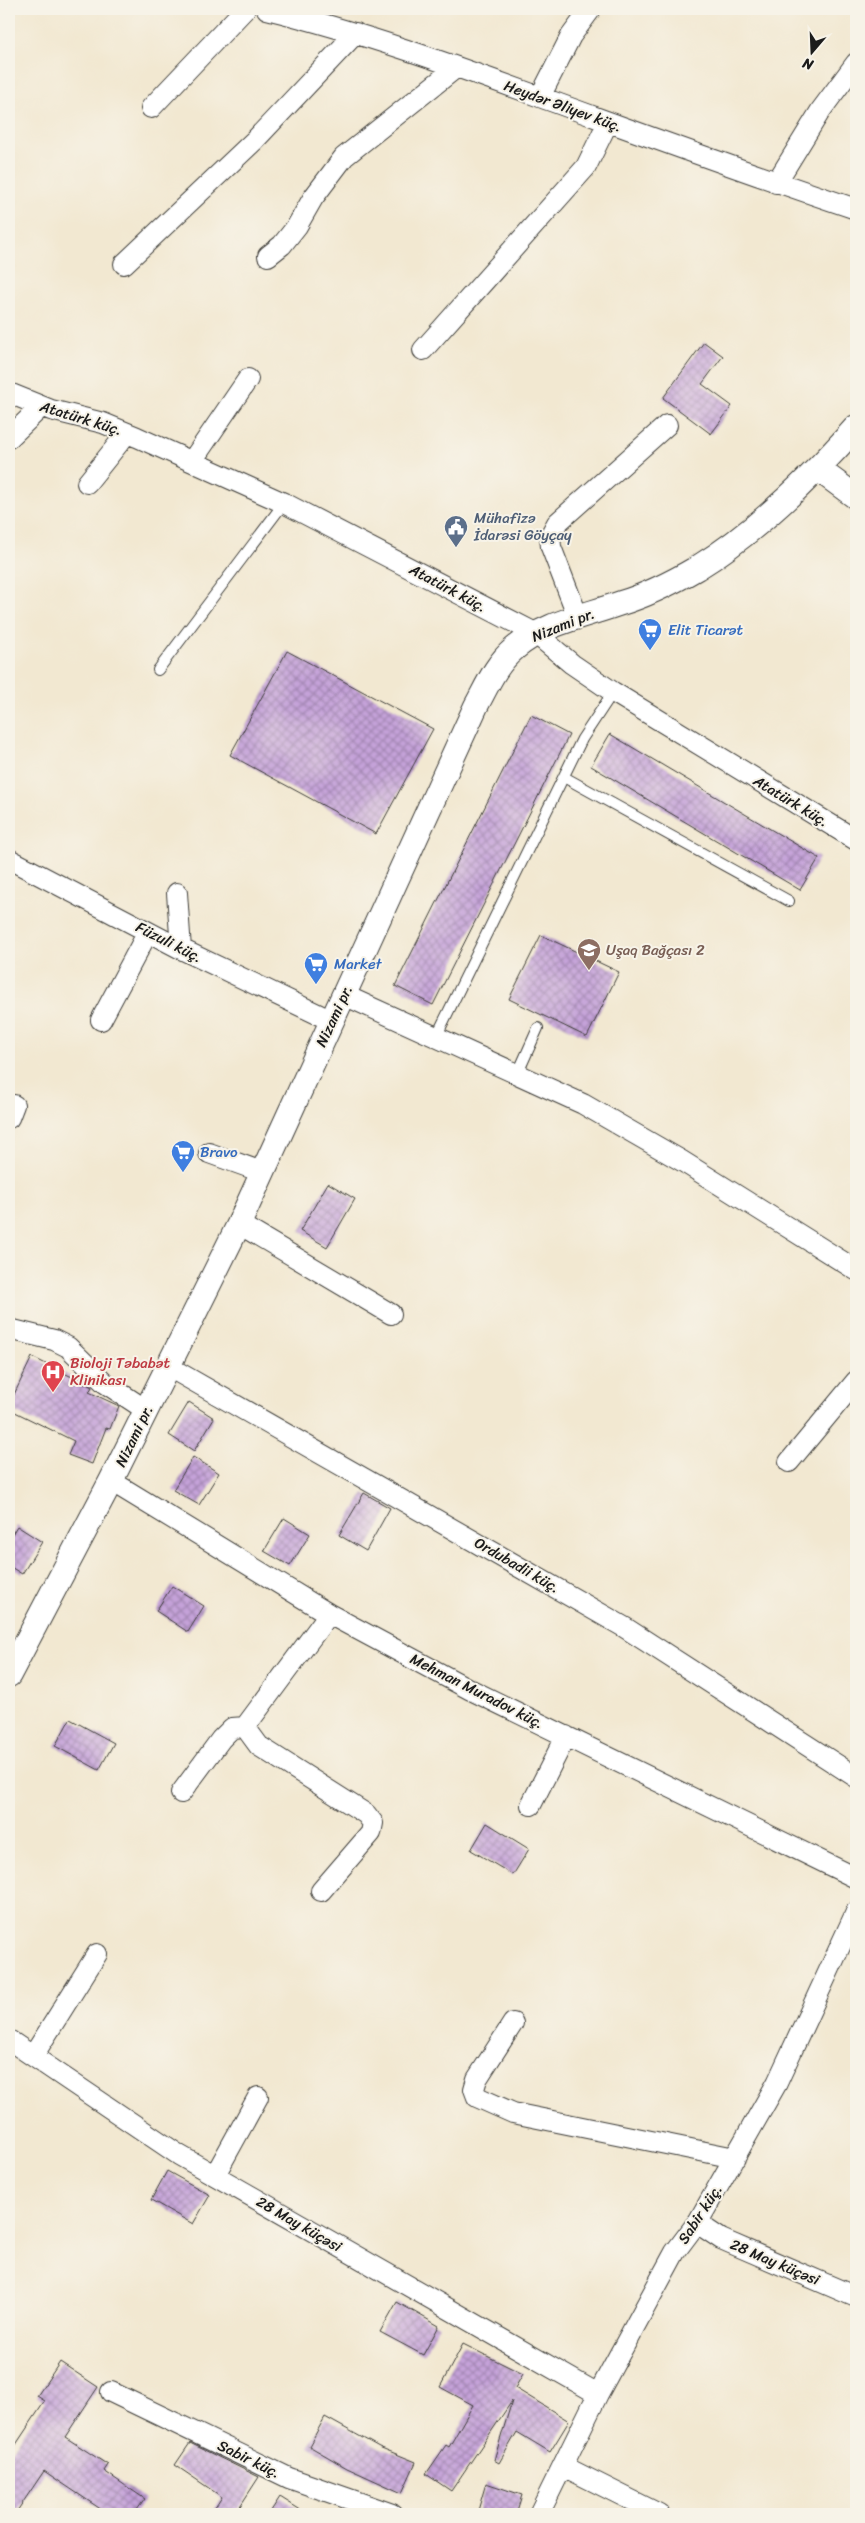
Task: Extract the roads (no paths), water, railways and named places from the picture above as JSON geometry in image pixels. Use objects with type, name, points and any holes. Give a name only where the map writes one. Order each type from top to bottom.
[{"type":"street","points":[[151,108],[245,9]]},
{"type":"street","name":"Heydər Əliyev küç.","points":[[267,9],[336,17],[356,33],[456,67],[776,183],[856,209]]},
{"type":"street","points":[[540,97],[571,36],[591,9]]},
{"type":"street","points":[[124,264],[255,140],[356,33]]},
{"type":"street","points":[[776,183],[821,110],[856,62]]},
{"type":"street","points":[[268,256],[282,245],[297,226],[314,198],[344,157],[456,67]]},
{"type":"street","points":[[423,350],[586,167],[608,122]]},
{"type":"street","points":[[192,461],[248,379]]},
{"type":"street","name":"Atatürk küç.","points":[[9,393],[41,406],[127,433],[284,503],[534,633],[572,664],[613,692],[856,840]]},
{"type":"street","points":[[9,438],[41,406]]},
{"type":"street","points":[[578,617],[551,547],[550,536],[557,523],[667,425]]},
{"type":"street","name":"Nizami pr.","points":[[9,1675],[111,1481],[239,1224],[476,706],[499,665],[513,650],[534,633],[664,587],[698,567],[740,538],[818,470],[856,428]]},
{"type":"street","points":[[87,483],[127,433]]},
{"type":"street","points":[[818,470],[856,496]]},
{"type":"street","name":"Füzuli küç.","points":[[9,859],[181,949],[332,1021]]},
{"type":"street","points":[[177,893],[181,949]]},
{"type":"street","points":[[101,1020],[148,932]]},
{"type":"street","points":[[344,995],[583,1104],[856,1270]]},
{"type":"street","points":[[209,1153],[262,1172]]},
{"type":"street","points":[[239,1224],[391,1314]]},
{"type":"street","points":[[9,1328],[54,1340],[68,1346],[106,1383],[146,1410]]},
{"type":"street","name":"Ordubadii küç.","points":[[169,1366],[624,1627],[856,1777]]},
{"type":"street","points":[[789,1462],[856,1381]]},
{"type":"street","name":"Mehman Muradov küç.","points":[[111,1481],[329,1614],[470,1689],[856,1878]]},
{"type":"street","points":[[245,1728],[329,1614]]},
{"type":"street","points":[[181,1792],[232,1728],[245,1728]]},
{"type":"street","points":[[245,1728],[259,1746],[366,1814],[373,1822],[371,1833],[321,1891]]},
{"type":"street","points":[[531,1805],[566,1736]]},
{"type":"street","name":"Sabir küç.","points":[[539,2514],[598,2394],[675,2252],[699,2220],[777,2084],[856,1912]]},
{"type":"street","points":[[33,2056],[97,1954]]},
{"type":"street","points":[[513,2024],[477,2080],[474,2089],[476,2097],[513,2113],[735,2158]]},
{"type":"street","name":"28 May küçəsi","points":[[9,2040],[179,2155],[598,2394]]},
{"type":"street","points":[[215,2176],[258,2098]]},
{"type":"street","name":"28 May küçəsi","points":[[699,2220],[706,2229],[721,2239],[856,2297]]},
{"type":"street","name":"Sabir küç.","points":[[110,2392],[289,2478],[392,2514]]},
{"type":"street","points":[[563,2466],[659,2514]]},
{"type":"lane","points":[[158,670],[284,503]]},
{"type":"lane","points":[[436,1037],[582,740],[613,692]]},
{"type":"lane","points":[[564,777],[789,901]]},
{"type":"lane","points":[[518,1075],[538,1028]]},
{"type":"place","name":"Mühafizə İdarəsi Göyçay","points":[[456,548]]},
{"type":"place","name":"Elit Ticarət","points":[[650,651]]},
{"type":"place","name":"Uşaq Bağçası 2","points":[[589,971]]},
{"type":"place","name":"Market","points":[[316,985]]},
{"type":"place","name":"Bravo","points":[[183,1173]]},
{"type":"place","name":"Bioloji Təbabət Klinikası","points":[[53,1393]]}]
